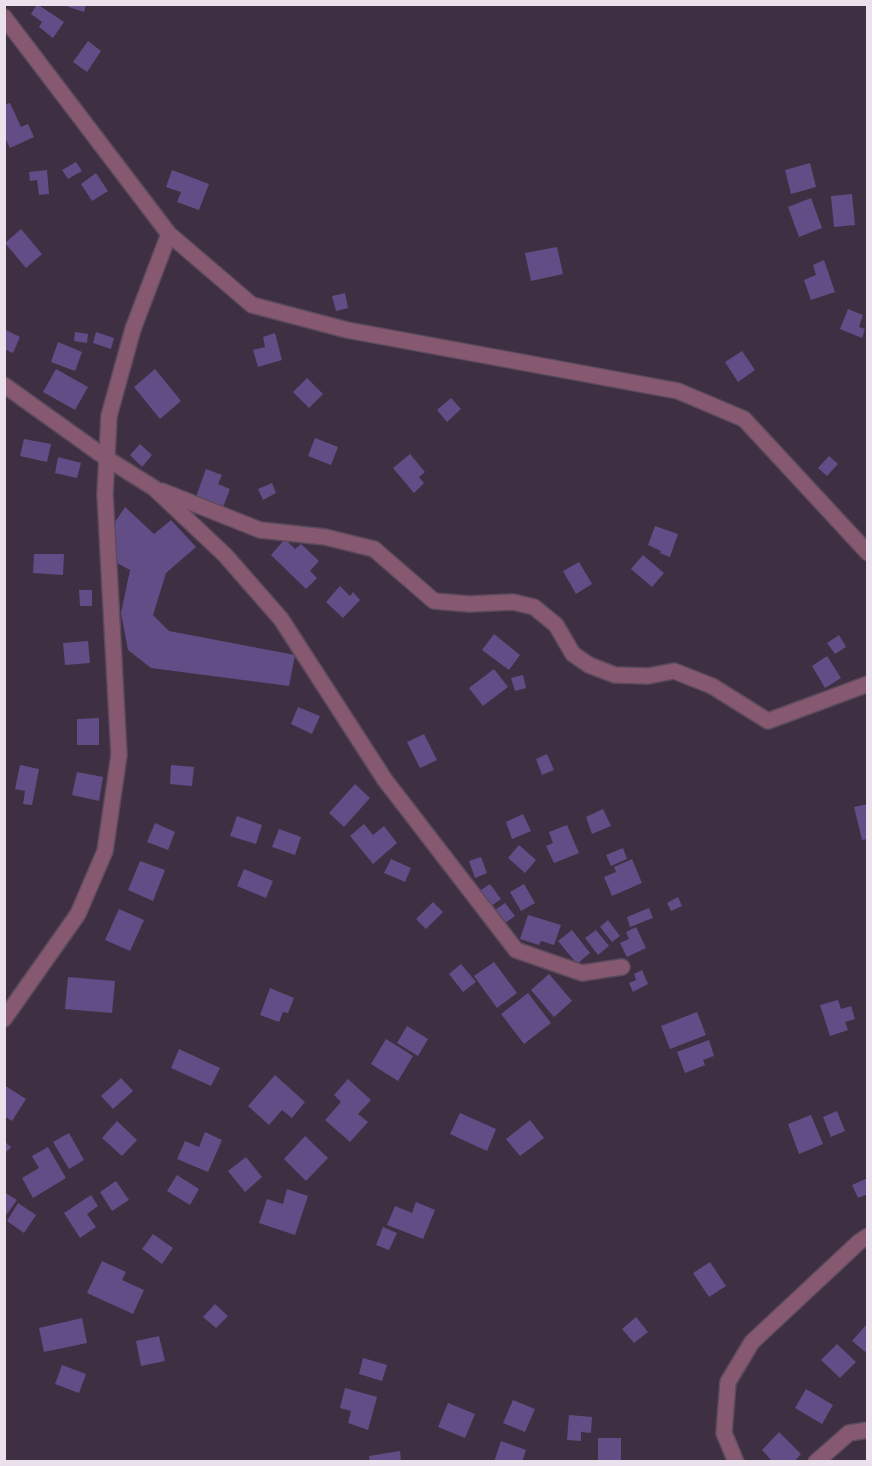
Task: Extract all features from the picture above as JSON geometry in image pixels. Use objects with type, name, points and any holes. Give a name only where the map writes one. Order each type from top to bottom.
[{"type":"street","points":[[4,16],[169,234],[252,305],[347,330],[678,391],[744,419],[867,553]]},
{"type":"street","points":[[4,1019],[78,914],[105,851],[119,755],[105,494],[109,416],[133,329],[169,234]]},
{"type":"street","points":[[4,385],[106,458],[154,488],[260,531],[325,537],[374,549],[434,602],[469,604],[513,602],[534,607],[556,625],[573,654],[589,665],[615,675],[648,676],[674,671],[712,686],[768,721],[867,684]]},
{"type":"street","points":[[154,488],[225,555],[281,619],[385,780],[516,950],[582,973],[622,967]]},
{"type":"street","points":[[736,1461],[724,1433],[728,1382],[752,1342],[867,1236]]},
{"type":"street","points":[[816,1461],[849,1433],[867,1430]]},
{"type":"building","points":[[37,4],[64,22],[53,38],[39,27],[42,22],[31,14]]},
{"type":"building","points":[[60,4],[86,4],[84,12]]},
{"type":"building","points":[[88,41],[101,51],[87,72],[73,62]]},
{"type":"building","points":[[10,103],[21,127],[28,124],[34,137],[10,148],[4,136],[4,105]]},
{"type":"building","points":[[76,162],[82,171],[68,179],[62,170]]},
{"type":"building","points":[[810,163],[816,187],[791,194],[785,170]]},
{"type":"building","points":[[47,170],[49,194],[39,195],[37,180],[30,181],[29,172]]},
{"type":"building","points":[[172,170],[209,184],[199,210],[177,202],[181,192],[166,187]]},
{"type":"building","points":[[96,173],[108,191],[92,201],[81,184]]},
{"type":"building","points":[[852,194],[855,225],[834,227],[831,196]]},
{"type":"building","points":[[811,198],[822,228],[799,237],[788,207]]},
{"type":"building","points":[[21,229],[42,254],[26,268],[5,243]]},
{"type":"building","points":[[557,247],[563,274],[531,281],[525,253]]},
{"type":"building","points":[[824,260],[835,292],[811,300],[804,280],[816,275],[813,265]]},
{"type":"building","points":[[345,293],[348,308],[336,311],[332,296]]},
{"type":"building","points":[[848,309],[863,315],[859,327],[865,329],[862,338],[840,329]]},
{"type":"building","points":[[4,329],[20,337],[13,353],[4,349]]},
{"type":"building","points":[[75,332],[88,334],[87,343],[74,341]]},
{"type":"building","points":[[96,332],[114,338],[111,349],[93,343]]},
{"type":"building","points":[[275,333],[282,360],[258,367],[253,350],[265,347],[263,337]]},
{"type":"building","points":[[58,342],[82,352],[75,371],[51,362]]},
{"type":"building","points":[[742,351],[755,370],[738,382],[725,362]]},
{"type":"building","points":[[56,369],[88,387],[75,410],[43,392]]},
{"type":"building","points":[[155,369],[181,401],[160,419],[134,387]]},
{"type":"building","points":[[307,378],[323,394],[309,408],[293,392]]},
{"type":"building","points":[[451,398],[461,409],[447,422],[437,410]]},
{"type":"building","points":[[315,438],[338,447],[331,465],[308,456]]},
{"type":"building","points":[[24,439],[51,444],[47,462],[20,456]]},
{"type":"building","points":[[140,444],[152,455],[142,467],[130,455]]},
{"type":"building","points":[[410,454],[425,472],[419,477],[424,483],[414,493],[393,468]]},
{"type":"building","points":[[829,456],[838,464],[827,476],[818,468]]},
{"type":"building","points":[[58,457],[81,463],[77,478],[55,473]]},
{"type":"building","points":[[206,469],[222,475],[218,484],[230,489],[223,507],[196,497]]},
{"type":"building","points":[[272,483],[276,493],[263,500],[258,489]]},
{"type":"building","points":[[125,507],[154,534],[171,520],[196,547],[166,573],[153,615],[169,631],[295,655],[289,686],[151,668],[128,650],[121,613],[130,570],[115,562],[115,522]]},
{"type":"building","points":[[655,526],[678,534],[670,557],[648,545]]},
{"type":"building","points":[[285,539],[295,549],[301,544],[319,561],[310,571],[317,578],[306,589],[271,555]]},
{"type":"building","points":[[34,554],[64,554],[63,575],[33,573]]},
{"type":"building","points":[[643,555],[664,573],[652,587],[631,569]]},
{"type":"building","points":[[579,562],[592,584],[576,594],[563,571]]},
{"type":"building","points":[[340,586],[350,596],[353,592],[360,600],[343,618],[326,602]]},
{"type":"building","points":[[79,590],[92,590],[92,606],[80,606]]},
{"type":"building","points":[[494,634],[520,655],[509,670],[482,650]]},
{"type":"building","points":[[839,635],[846,647],[835,654],[827,643]]},
{"type":"building","points":[[88,641],[90,663],[65,665],[63,643]]},
{"type":"building","points":[[827,656],[841,678],[825,688],[812,666]]},
{"type":"building","points":[[494,669],[508,687],[483,706],[469,688]]},
{"type":"building","points":[[523,675],[526,688],[515,691],[511,678]]},
{"type":"building","points":[[298,707],[320,716],[312,734],[291,724]]},
{"type":"building","points":[[99,718],[99,745],[77,745],[77,719]]},
{"type":"building","points":[[424,734],[437,760],[420,768],[407,742]]},
{"type":"building","points":[[547,754],[554,770],[542,775],[536,759]]},
{"type":"building","points":[[20,765],[39,769],[32,805],[23,804],[25,791],[15,789]]},
{"type":"building","points":[[171,765],[194,767],[192,786],[170,784]]},
{"type":"building","points":[[77,772],[103,777],[99,801],[72,795]]},
{"type":"building","points":[[355,784],[370,798],[344,827],[329,813]]},
{"type":"building","points":[[868,804],[868,839],[862,840],[854,807]]},
{"type":"building","points":[[603,809],[611,826],[592,834],[586,817]]},
{"type":"building","points":[[523,814],[531,831],[512,839],[506,822]]},
{"type":"building","points":[[237,816],[262,825],[256,844],[230,836]]},
{"type":"building","points":[[155,823],[175,832],[168,850],[147,842]]},
{"type":"building","points":[[364,824],[373,835],[384,826],[397,843],[373,864],[350,836]]},
{"type":"building","points":[[567,825],[579,853],[554,863],[546,846],[553,843],[549,832]]},
{"type":"building","points":[[279,829],[301,837],[295,855],[272,847]]},
{"type":"building","points":[[519,845],[536,860],[525,873],[508,858]]},
{"type":"building","points":[[623,848],[627,859],[611,866],[606,855]]},
{"type":"building","points":[[481,857],[487,873],[475,878],[469,861]]},
{"type":"building","points":[[391,859],[411,868],[405,882],[384,873]]},
{"type":"building","points":[[632,859],[642,883],[612,896],[604,877],[616,872],[614,867]]},
{"type":"building","points":[[140,861],[165,870],[153,901],[128,890]]},
{"type":"building","points":[[244,869],[273,881],[266,898],[237,886]]},
{"type":"building","points":[[490,884],[501,899],[487,909],[476,893]]},
{"type":"building","points":[[524,884],[535,903],[521,911],[510,892]]},
{"type":"building","points":[[678,897],[682,906],[671,911],[667,903]]},
{"type":"building","points":[[433,902],[443,912],[426,929],[416,919]]},
{"type":"building","points":[[505,903],[515,916],[501,926],[492,912]]},
{"type":"building","points":[[649,908],[653,918],[630,927],[627,917]]},
{"type":"building","points":[[119,909],[144,920],[130,951],[105,940]]},
{"type":"building","points":[[528,915],[561,925],[554,945],[541,941],[539,945],[520,939]]},
{"type":"building","points":[[608,920],[620,936],[612,942],[600,927]]},
{"type":"building","points":[[636,927],[646,948],[627,957],[620,943],[629,939],[626,932]]},
{"type":"building","points":[[572,930],[590,953],[577,964],[558,941]]},
{"type":"building","points":[[596,930],[609,946],[598,955],[585,938]]},
{"type":"building","points":[[494,962],[517,993],[497,1008],[474,976]]},
{"type":"building","points":[[461,964],[476,982],[463,992],[449,974]]},
{"type":"building","points":[[642,970],[648,984],[633,992],[629,983],[636,980],[634,974]]},
{"type":"building","points":[[549,974],[572,1001],[554,1017],[531,990]]},
{"type":"building","points":[[68,977],[115,981],[112,1013],[65,1009]]},
{"type":"building","points":[[270,988],[294,998],[288,1013],[283,1012],[279,1022],[260,1015]]},
{"type":"building","points":[[528,993],[551,1023],[524,1044],[501,1014]]},
{"type":"building","points":[[838,1000],[841,1009],[851,1006],[855,1019],[845,1022],[848,1030],[830,1036],[820,1005]]},
{"type":"building","points":[[697,1012],[706,1035],[670,1049],[661,1026]]},
{"type":"building","points":[[407,1026],[428,1039],[418,1056],[397,1043]]},
{"type":"building","points":[[386,1039],[413,1056],[398,1081],[371,1064]]},
{"type":"building","points":[[709,1040],[714,1056],[703,1060],[705,1065],[685,1073],[677,1052]]},
{"type":"building","points":[[179,1049],[220,1068],[211,1086],[171,1068]]},
{"type":"building","points":[[275,1075],[305,1102],[292,1118],[282,1110],[269,1125],[248,1106]]},
{"type":"building","points":[[121,1078],[133,1091],[113,1109],[101,1096]]},
{"type":"building","points":[[348,1079],[371,1100],[358,1114],[368,1122],[350,1142],[325,1120],[341,1102],[334,1095]]},
{"type":"building","points":[[4,1085],[26,1099],[12,1121],[4,1116]]},
{"type":"building","points":[[837,1111],[845,1131],[831,1137],[823,1117]]},
{"type":"building","points":[[460,1113],[496,1129],[487,1151],[450,1134]]},
{"type":"building","points":[[811,1115],[823,1144],[799,1154],[788,1124]]},
{"type":"building","points":[[530,1120],[544,1138],[520,1156],[506,1139]]},
{"type":"building","points":[[117,1121],[137,1140],[122,1156],[102,1138]]},
{"type":"building","points":[[205,1132],[222,1140],[208,1172],[177,1159],[185,1141],[199,1147]]},
{"type":"building","points":[[69,1133],[84,1160],[69,1169],[53,1142]]},
{"type":"building","points":[[305,1136],[328,1158],[306,1181],[284,1159]]},
{"type":"building","points":[[4,1141],[11,1147],[4,1154]]},
{"type":"building","points":[[48,1147],[66,1178],[33,1198],[22,1178],[39,1168],[32,1156]]},
{"type":"building","points":[[246,1157],[262,1177],[245,1192],[228,1171]]},
{"type":"building","points":[[177,1175],[199,1189],[190,1205],[167,1191]]},
{"type":"building","points":[[868,1178],[868,1194],[858,1198],[852,1185]]},
{"type":"building","points":[[116,1181],[129,1200],[112,1211],[100,1192]]},
{"type":"building","points":[[287,1189],[308,1196],[295,1235],[259,1223],[267,1199],[283,1204]]},
{"type":"building","points":[[4,1192],[17,1200],[4,1218]]},
{"type":"building","points":[[91,1195],[98,1206],[87,1214],[96,1227],[80,1238],[64,1213]]},
{"type":"building","points":[[416,1202],[435,1210],[423,1239],[387,1225],[395,1206],[412,1213]]},
{"type":"building","points":[[18,1203],[36,1215],[24,1233],[7,1221]]},
{"type":"building","points":[[383,1227],[397,1233],[389,1250],[376,1245]]},
{"type":"building","points":[[153,1234],[173,1248],[162,1264],[142,1249]]},
{"type":"building","points":[[102,1261],[126,1272],[122,1280],[144,1290],[133,1314],[87,1293]]},
{"type":"building","points":[[710,1262],[726,1286],[709,1297],[693,1273]]},
{"type":"building","points":[[215,1304],[228,1316],[216,1328],[203,1317]]},
{"type":"building","points":[[636,1317],[648,1332],[634,1343],[622,1329]]},
{"type":"building","points":[[82,1318],[87,1343],[44,1352],[39,1328]]},
{"type":"building","points":[[866,1325],[868,1326],[868,1354],[852,1341]]},
{"type":"building","points":[[159,1336],[165,1361],[141,1366],[136,1341]]},
{"type":"building","points":[[837,1344],[856,1362],[840,1378],[821,1360]]},
{"type":"building","points":[[363,1358],[387,1365],[382,1381],[359,1374]]},
{"type":"building","points":[[62,1365],[86,1374],[79,1393],[55,1384]]},
{"type":"building","points":[[345,1388],[377,1397],[368,1430],[348,1423],[351,1411],[340,1408]]},
{"type":"building","points":[[806,1389],[833,1405],[822,1424],[795,1408]]},
{"type":"building","points":[[513,1400],[535,1409],[525,1432],[503,1423]]},
{"type":"building","points":[[448,1403],[475,1414],[465,1438],[438,1427]]},
{"type":"building","points":[[569,1415],[592,1417],[591,1433],[581,1432],[581,1441],[567,1440]]},
{"type":"building","points":[[779,1432],[801,1454],[794,1462],[773,1462],[762,1450]]},
{"type":"building","points":[[598,1438],[621,1438],[621,1462],[598,1462]]},
{"type":"building","points":[[501,1441],[526,1450],[522,1462],[494,1462]]},
{"type":"building","points":[[400,1451],[401,1462],[370,1462],[369,1456]]}]
